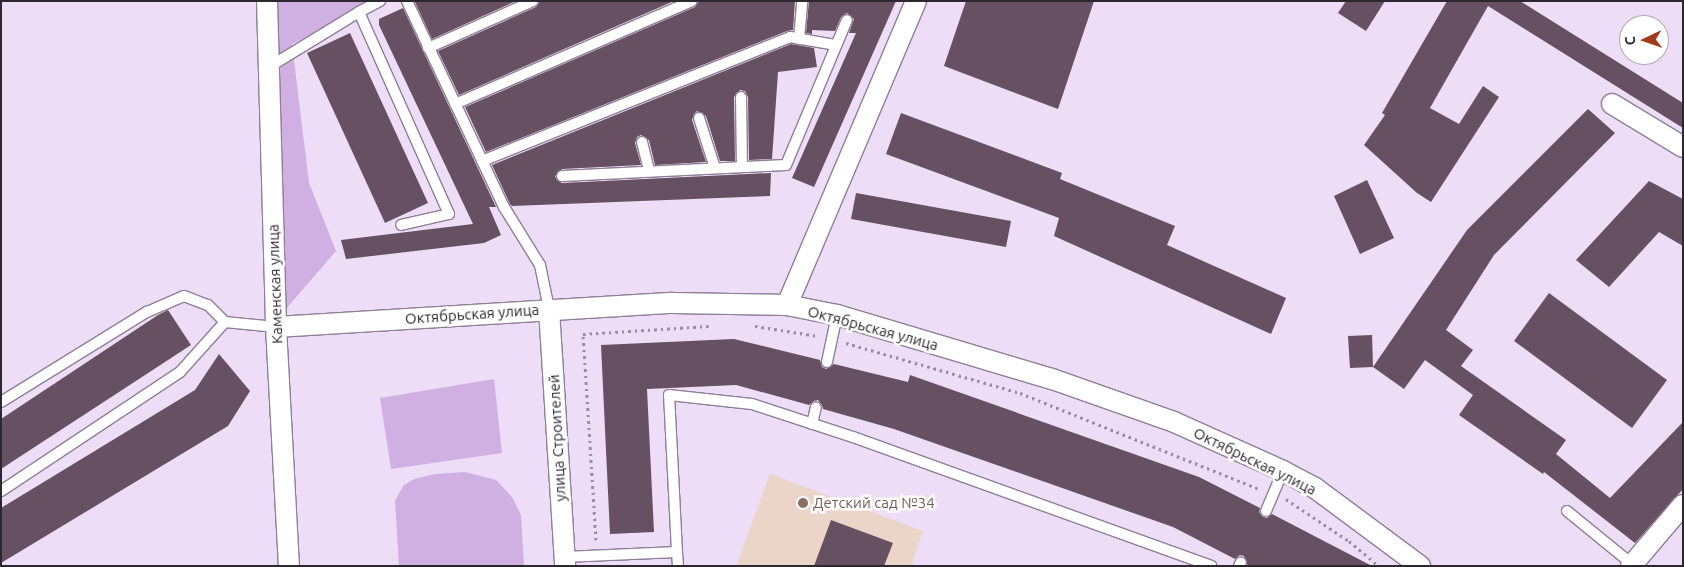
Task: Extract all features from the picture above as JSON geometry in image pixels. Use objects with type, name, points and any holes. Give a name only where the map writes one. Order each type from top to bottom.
[{"type":"street","name":"Каменская улица","points":[[267,1],[276,327],[289,566]]},
{"type":"street","points":[[787,305],[916,1]]},
{"type":"street","points":[[1612,104],[1683,147]]},
{"type":"street","name":"Октябрьская улица","points":[[276,327],[549,309],[672,304],[787,305],[837,315],[1052,379],[1174,422],[1283,471],[1315,488],[1420,566]]},
{"type":"street","name":"улица Строителей","points":[[549,309],[565,562]]},
{"type":"street","points":[[1631,565],[1683,505]]},
{"type":"lane","points":[[269,67],[380,1]]},
{"type":"lane","points":[[407,1],[504,207],[540,265],[549,309]]},
{"type":"lane","points":[[428,48],[533,1]]},
{"type":"lane","points":[[455,104],[692,1]]},
{"type":"lane","points":[[799,39],[802,1]]},
{"type":"lane","points":[[359,12],[449,214],[401,225]]},
{"type":"lane","points":[[562,176],[786,164],[847,20]]},
{"type":"lane","points":[[482,161],[790,37],[836,45]]},
{"type":"lane","points":[[741,97],[742,167]]},
{"type":"lane","points":[[699,118],[715,168]]},
{"type":"lane","points":[[642,142],[649,171]]},
{"type":"lane","points":[[1,402],[147,312],[184,296],[208,305],[225,322],[276,327]]},
{"type":"lane","points":[[827,362],[837,315]]},
{"type":"lane","points":[[1,491],[180,372],[225,322]]},
{"type":"lane","points":[[678,566],[669,395],[752,404],[1212,566]]},
{"type":"lane","points":[[812,424],[816,407]]},
{"type":"lane","points":[[1266,511],[1283,471]]},
{"type":"lane","points":[[1567,511],[1631,565]]},
{"type":"lane","points":[[565,562],[597,556],[677,552]]},
{"type":"path","points":[[597,556],[583,334],[718,325]]},
{"type":"path","points":[[747,325],[832,339],[1020,393],[1287,499],[1342,536],[1379,566]]},
{"type":"shaded area","points":[[277,1],[380,1],[292,44],[309,183],[336,251],[285,310]]},
{"type":"shaded area","points":[[494,379],[502,453],[391,469],[380,398]]},
{"type":"shaded area","points":[[465,472],[496,480],[512,497],[521,515],[524,566],[399,566],[395,501],[403,486],[414,479],[435,474]]},
{"type":"shaded area","name":"Детский сад №34","points":[[770,474],[923,531],[911,566],[736,566]]},
{"type":"building","points":[[516,1],[432,39],[415,2]]},
{"type":"building","points":[[540,1],[674,1],[459,95],[438,51],[536,7]]},
{"type":"building","points":[[699,1],[795,1],[793,30],[486,152],[465,107],[695,7]]},
{"type":"building","points":[[809,1],[896,1],[814,187],[792,178],[856,33],[849,33],[854,19],[847,13],[841,17],[835,31],[812,30],[812,34],[806,33]]},
{"type":"building","points":[[966,1],[1094,1],[1058,109],[944,66]]},
{"type":"building","points":[[1346,1],[1385,1],[1366,31],[1338,13]]},
{"type":"building","points":[[1447,1],[1520,1],[1619,63],[1619,65],[1622,65],[1683,103],[1683,128],[1488,6],[1430,108],[1459,124],[1483,86],[1499,97],[1431,202],[1417,193],[1364,145],[1385,115],[1382,113]]},
{"type":"building","points":[[403,8],[496,207],[489,207],[501,235],[484,243],[346,259],[341,240],[473,224],[379,25],[379,19]]},
{"type":"building","points":[[350,33],[428,203],[385,223],[307,53]]},
{"type":"building","points":[[791,44],[814,48],[817,67],[778,72],[772,159],[749,160],[748,97],[745,91],[740,90],[734,97],[735,161],[720,161],[706,116],[697,111],[692,120],[706,162],[655,165],[649,140],[641,135],[637,137],[635,143],[641,165],[562,169],[555,176],[562,183],[771,173],[770,196],[512,206],[510,204],[492,165]]},
{"type":"building","points":[[1588,109],[1615,133],[1494,255],[1446,330],[1473,350],[1461,366],[1566,440],[1556,454],[1610,498],[1683,422],[1683,489],[1635,543],[1544,472],[1543,474],[1459,415],[1473,395],[1425,360],[1404,389],[1373,367],[1467,230]]},
{"type":"building","points":[[901,113],[1062,173],[1060,179],[1175,226],[1167,245],[1286,298],[1271,334],[1054,236],[1059,218],[886,154]]},
{"type":"building","points":[[1367,180],[1394,238],[1360,254],[1334,196]]},
{"type":"building","points":[[1649,181],[1683,199],[1683,246],[1659,232],[1609,287],[1576,260]]},
{"type":"building","points":[[856,193],[1011,221],[1006,247],[851,219]]},
{"type":"building","points":[[1549,293],[1667,380],[1632,428],[1514,341]]},
{"type":"building","points":[[168,310],[191,345],[1,469],[1,419]]},
{"type":"building","points":[[1372,335],[1373,367],[1350,368],[1348,336]]},
{"type":"building","points":[[734,339],[820,360],[822,367],[826,369],[834,364],[908,382],[910,375],[1199,477],[1260,508],[1259,512],[1263,517],[1267,518],[1272,514],[1372,566],[1248,566],[1244,556],[1240,555],[1235,559],[1173,527],[894,429],[823,409],[818,400],[809,405],[736,385],[647,389],[654,532],[610,534],[601,345]]},
{"type":"building","points":[[219,354],[250,391],[228,426],[1,563],[1,508],[195,390]]},
{"type":"building","points":[[831,520],[893,543],[884,566],[814,566]]},
{"type":"place","name":"Детский сад №34","points":[[803,503]]}]
